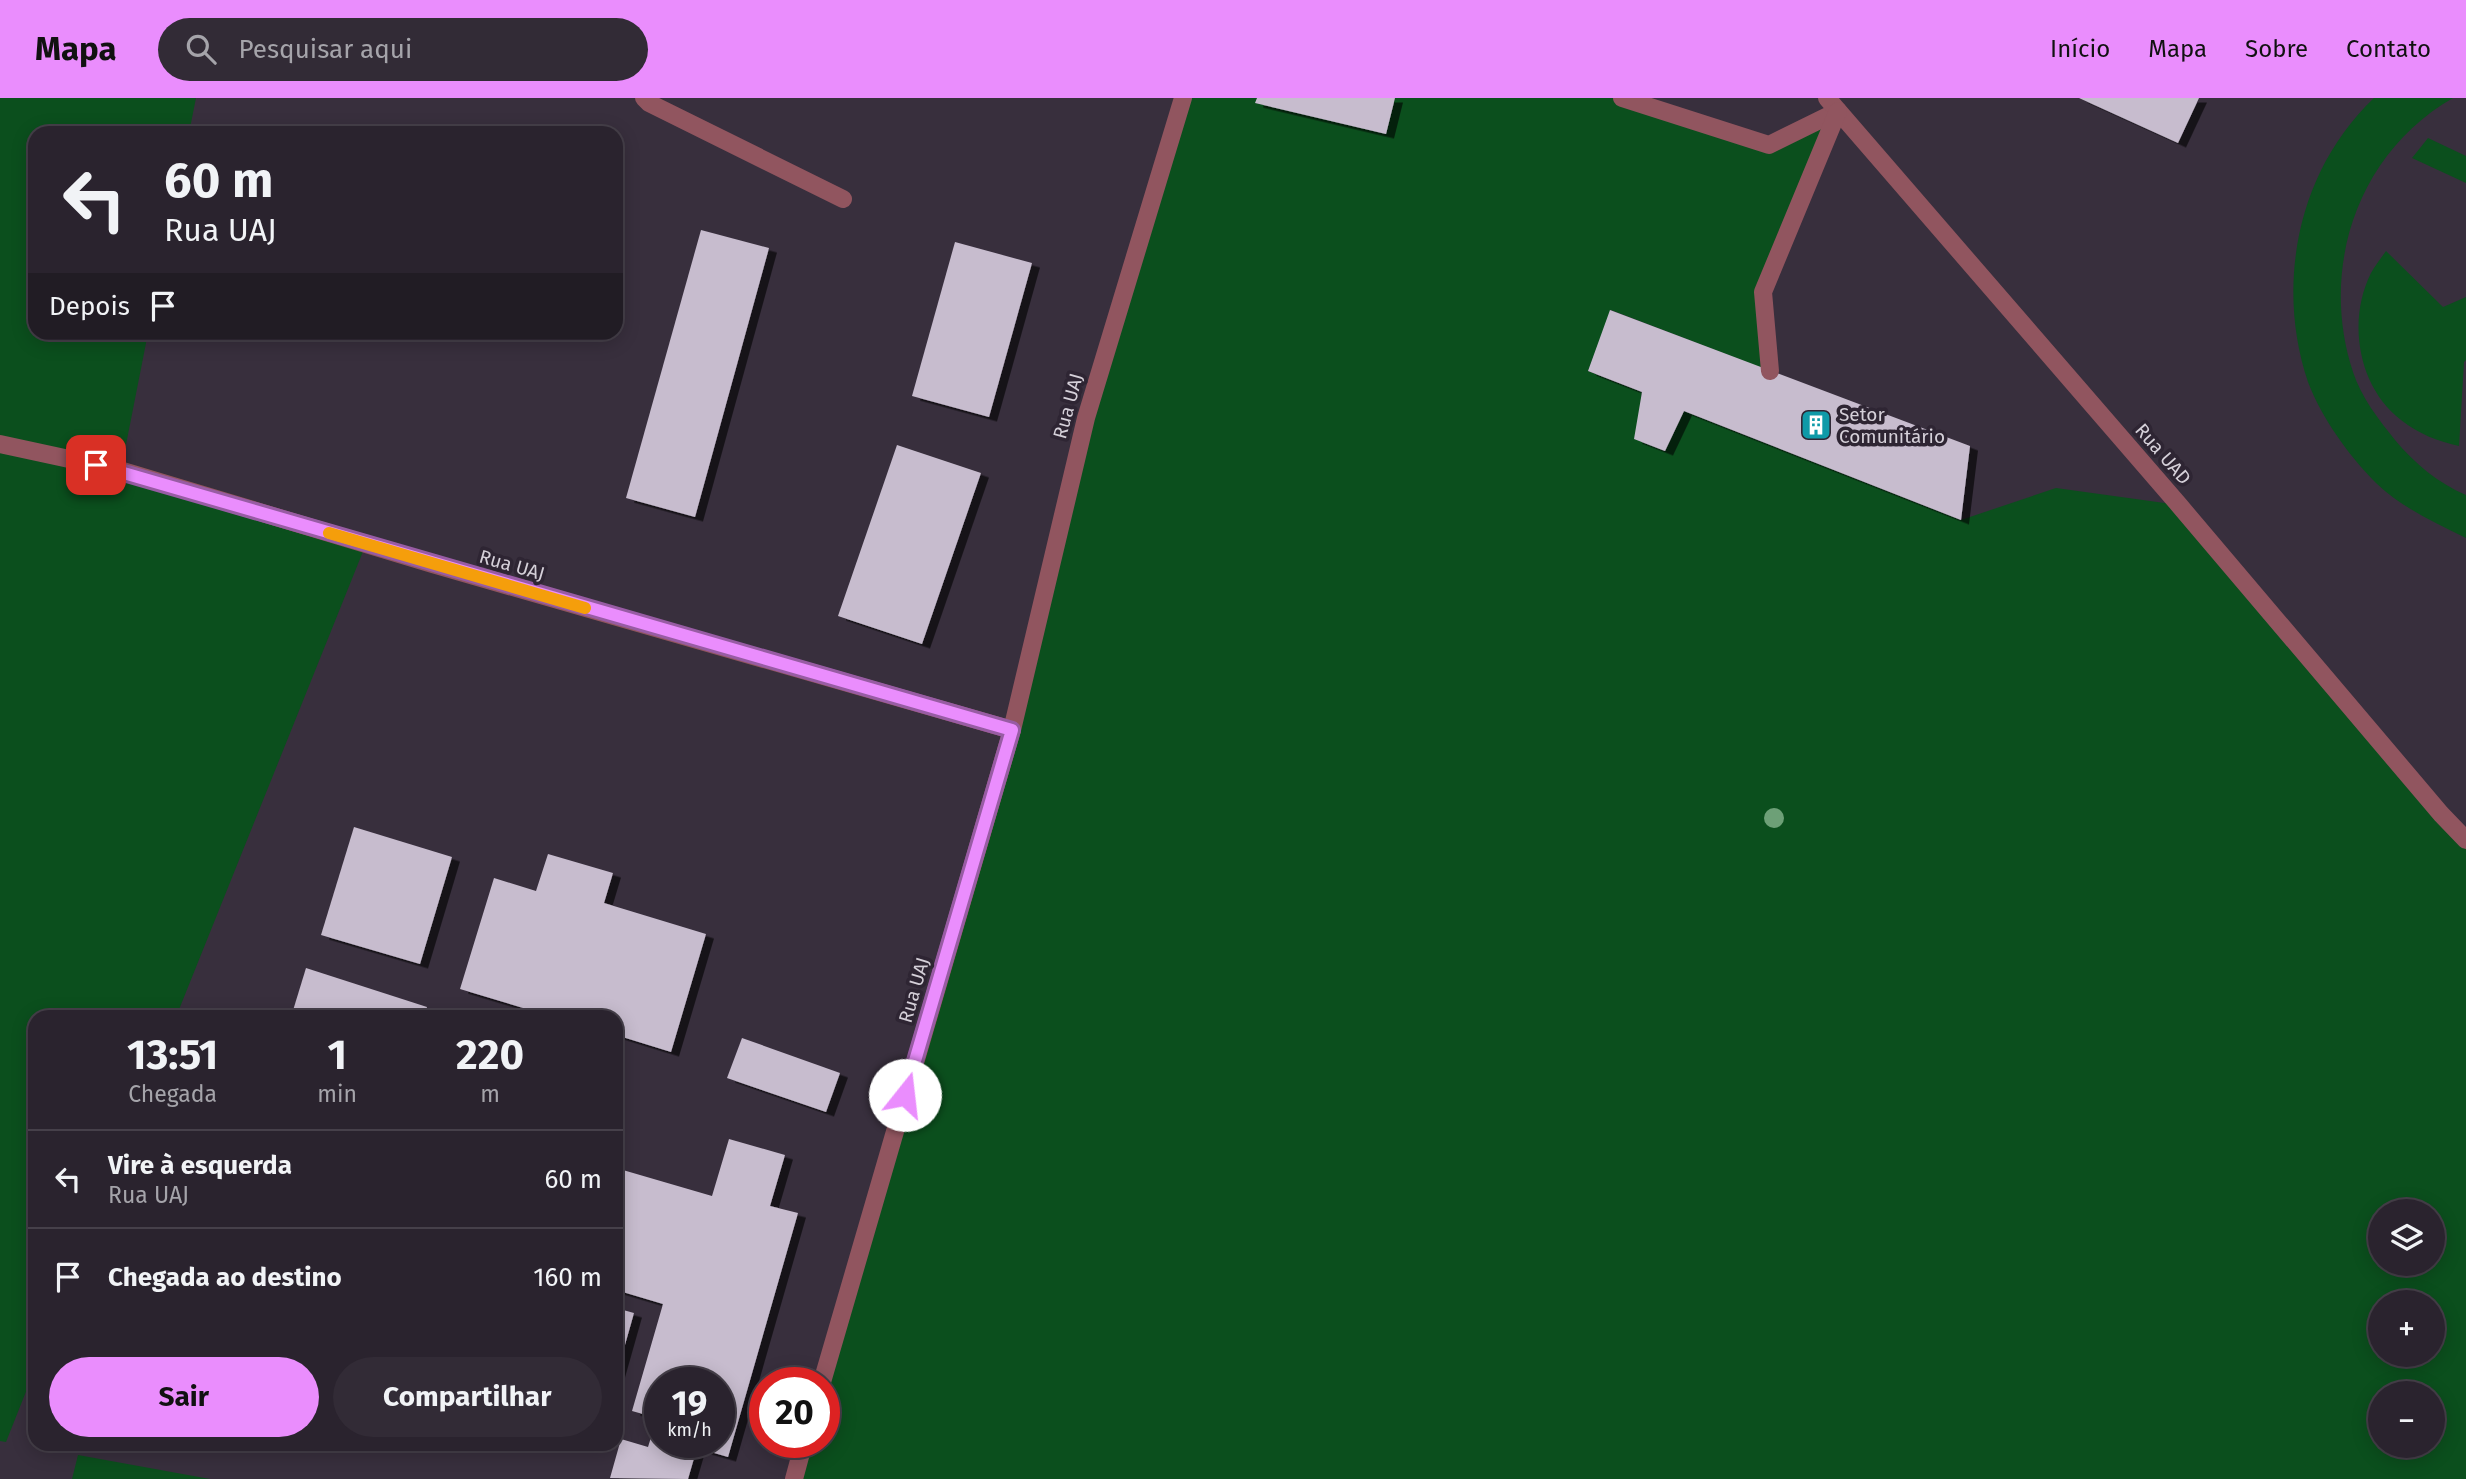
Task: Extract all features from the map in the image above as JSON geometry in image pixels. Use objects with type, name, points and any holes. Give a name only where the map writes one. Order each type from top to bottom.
[{"type":"street","points":[[643,98],[843,199]]},
{"type":"street","name":"Rua UAJ","points":[[826,1367],[1012,730],[1086,418],[1182,98]]},
{"type":"street","points":[[1622,98],[1769,145],[1832,105]]},
{"type":"street","points":[[1770,371],[1763,292],[1832,105]]},
{"type":"street","name":"Rua UAD","points":[[1832,105],[2143,462],[2432,805],[2466,840]]},
{"type":"street","name":"Rua UAJ","points":[[0,444],[120,470],[366,544],[1012,730]]},
{"type":"street","points":[[794,1479],[800,1458]]},
{"type":"green space","points":[[0,98],[196,98],[190,126],[28,126],[28,340],[147,340],[121,470],[366,544],[179,1010],[28,1010],[28,1387],[6,1442],[0,1441]]},
{"type":"green space","points":[[1187,98],[1257,98],[1256,103],[1386,134],[1395,98],[1622,98],[1769,145],[1838,111],[1763,292],[1770,371],[1611,310],[1588,371],[1642,392],[1635,439],[1665,451],[1684,411],[1961,520],[2056,488],[2179,505],[2466,840],[2466,1479],[794,1479],[800,1458],[840,1458],[840,1367],[828,1367],[1012,730],[1086,418]]},
{"type":"green space","points":[[2374,98],[2453,98],[2420,121],[2392,150],[2370,182],[2354,217],[2344,255],[2341,293],[2344,333],[2356,381],[2383,424],[2418,464],[2446,485],[2466,495],[2466,538],[2407,507],[2386,492],[2366,472],[2337,436],[2320,409],[2308,382],[2298,345],[2294,268],[2300,230],[2311,194],[2327,159],[2348,127]]},
{"type":"green space","points":[[2428,138],[2466,156],[2466,183],[2412,158]]},
{"type":"green space","points":[[2386,251],[2443,307],[2466,297],[2466,360],[2459,446],[2428,436],[2401,420],[2386,406],[2366,372],[2359,332],[2360,312],[2371,273]]},
{"type":"green space","points":[[78,1455],[210,1479],[72,1479]]},
{"type":"building","points":[[1257,98],[1395,98],[1386,134],[1255,103]]},
{"type":"building","points":[[2079,98],[2199,98],[2178,143]]},
{"type":"building","points":[[701,230],[769,248],[695,517],[626,498]]},
{"type":"building","points":[[955,242],[1032,263],[989,417],[912,396]]},
{"type":"building","name":"Setor Comunitário","points":[[1610,310],[1970,446],[1961,520],[1684,411],[1665,451],[1634,439],[1642,392],[1588,371]]},
{"type":"building","points":[[897,445],[981,473],[922,644],[838,616]]},
{"type":"building","points":[[354,827],[452,857],[420,964],[321,935]]},
{"type":"building","points":[[548,854],[613,873],[604,903],[706,934],[671,1052],[623,1037],[623,1010],[530,1010],[460,989],[494,878],[536,891]]},
{"type":"building","points":[[306,968],[427,1007],[426,1010],[293,1010]]},
{"type":"building","points":[[742,1038],[840,1073],[826,1112],[727,1078]]},
{"type":"building","points":[[729,1139],[785,1155],[770,1206],[798,1213],[754,1367],[749,1367],[749,1384],[735,1433],[735,1367],[645,1367],[663,1304],[623,1292],[623,1170],[712,1196]]},
{"type":"building","points":[[623,1310],[634,1313],[623,1352]]},
{"type":"building","points":[[644,1370],[644,1414],[632,1411]]},
{"type":"building","points":[[623,1440],[644,1446],[644,1458],[694,1458],[688,1479],[610,1478],[618,1451],[623,1451]]},
{"type":"slow traffic","points":[[329,533],[585,608]]},
{"type":"place","name":"Setor Comunitário","points":[[1816,425]]},
{"type":"route","points":[[96,465],[1012,730],[905,1095]]}]
